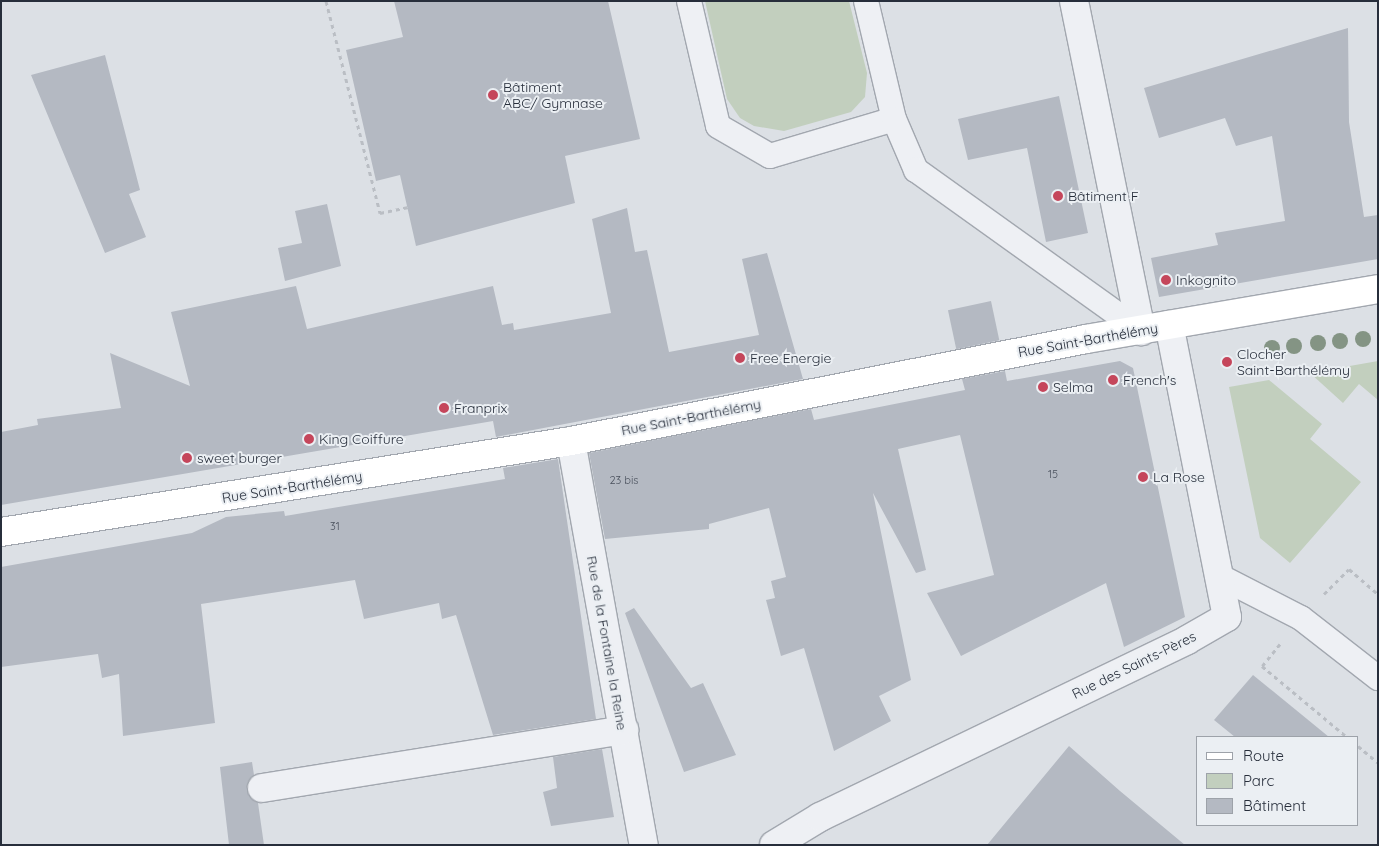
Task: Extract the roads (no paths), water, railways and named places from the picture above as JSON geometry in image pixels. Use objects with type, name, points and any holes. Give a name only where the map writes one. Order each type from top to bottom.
[{"type":"main road","name":"Rue Saint-Barthélémy","points":[[1,532],[571,441],[1169,325],[1378,289]]},
{"type":"street","points":[[1074,1],[1141,331]]},
{"type":"street","name":"Rue des Saints-Pères","points":[[774,845],[820,817],[1187,640],[1227,617],[1217,575],[1169,325]]},
{"type":"street","name":"Rue de la Fontaine la Reine","points":[[571,441],[644,845]]},
{"type":"street","points":[[262,788],[624,730]]},
{"type":"lane","points":[[689,1],[718,126],[770,156],[894,118]]},
{"type":"lane","points":[[866,1],[894,118],[916,170],[1141,331]]},
{"type":"lane","points":[[1217,575],[1301,618],[1378,678]]},
{"type":"place","name":"Bâtiment ABC/ Gymnase","points":[[493,95]]},
{"type":"place","name":"Bâtiment F","points":[[1058,196]]},
{"type":"place","name":"Inkognito","points":[[1166,280]]},
{"type":"place","name":"Free Energie","points":[[740,358]]},
{"type":"place","name":"Clocher Saint-Barthélémy","points":[[1227,362]]},
{"type":"place","name":"French's","points":[[1113,380]]},
{"type":"place","name":"Selma","points":[[1043,387]]},
{"type":"place","name":"Franprix","points":[[444,408]]},
{"type":"place","name":"King Coiffure","points":[[309,439]]},
{"type":"place","name":"sweet burger","points":[[187,458]]},
{"type":"place","name":"La Rose","points":[[1143,477]]}]
